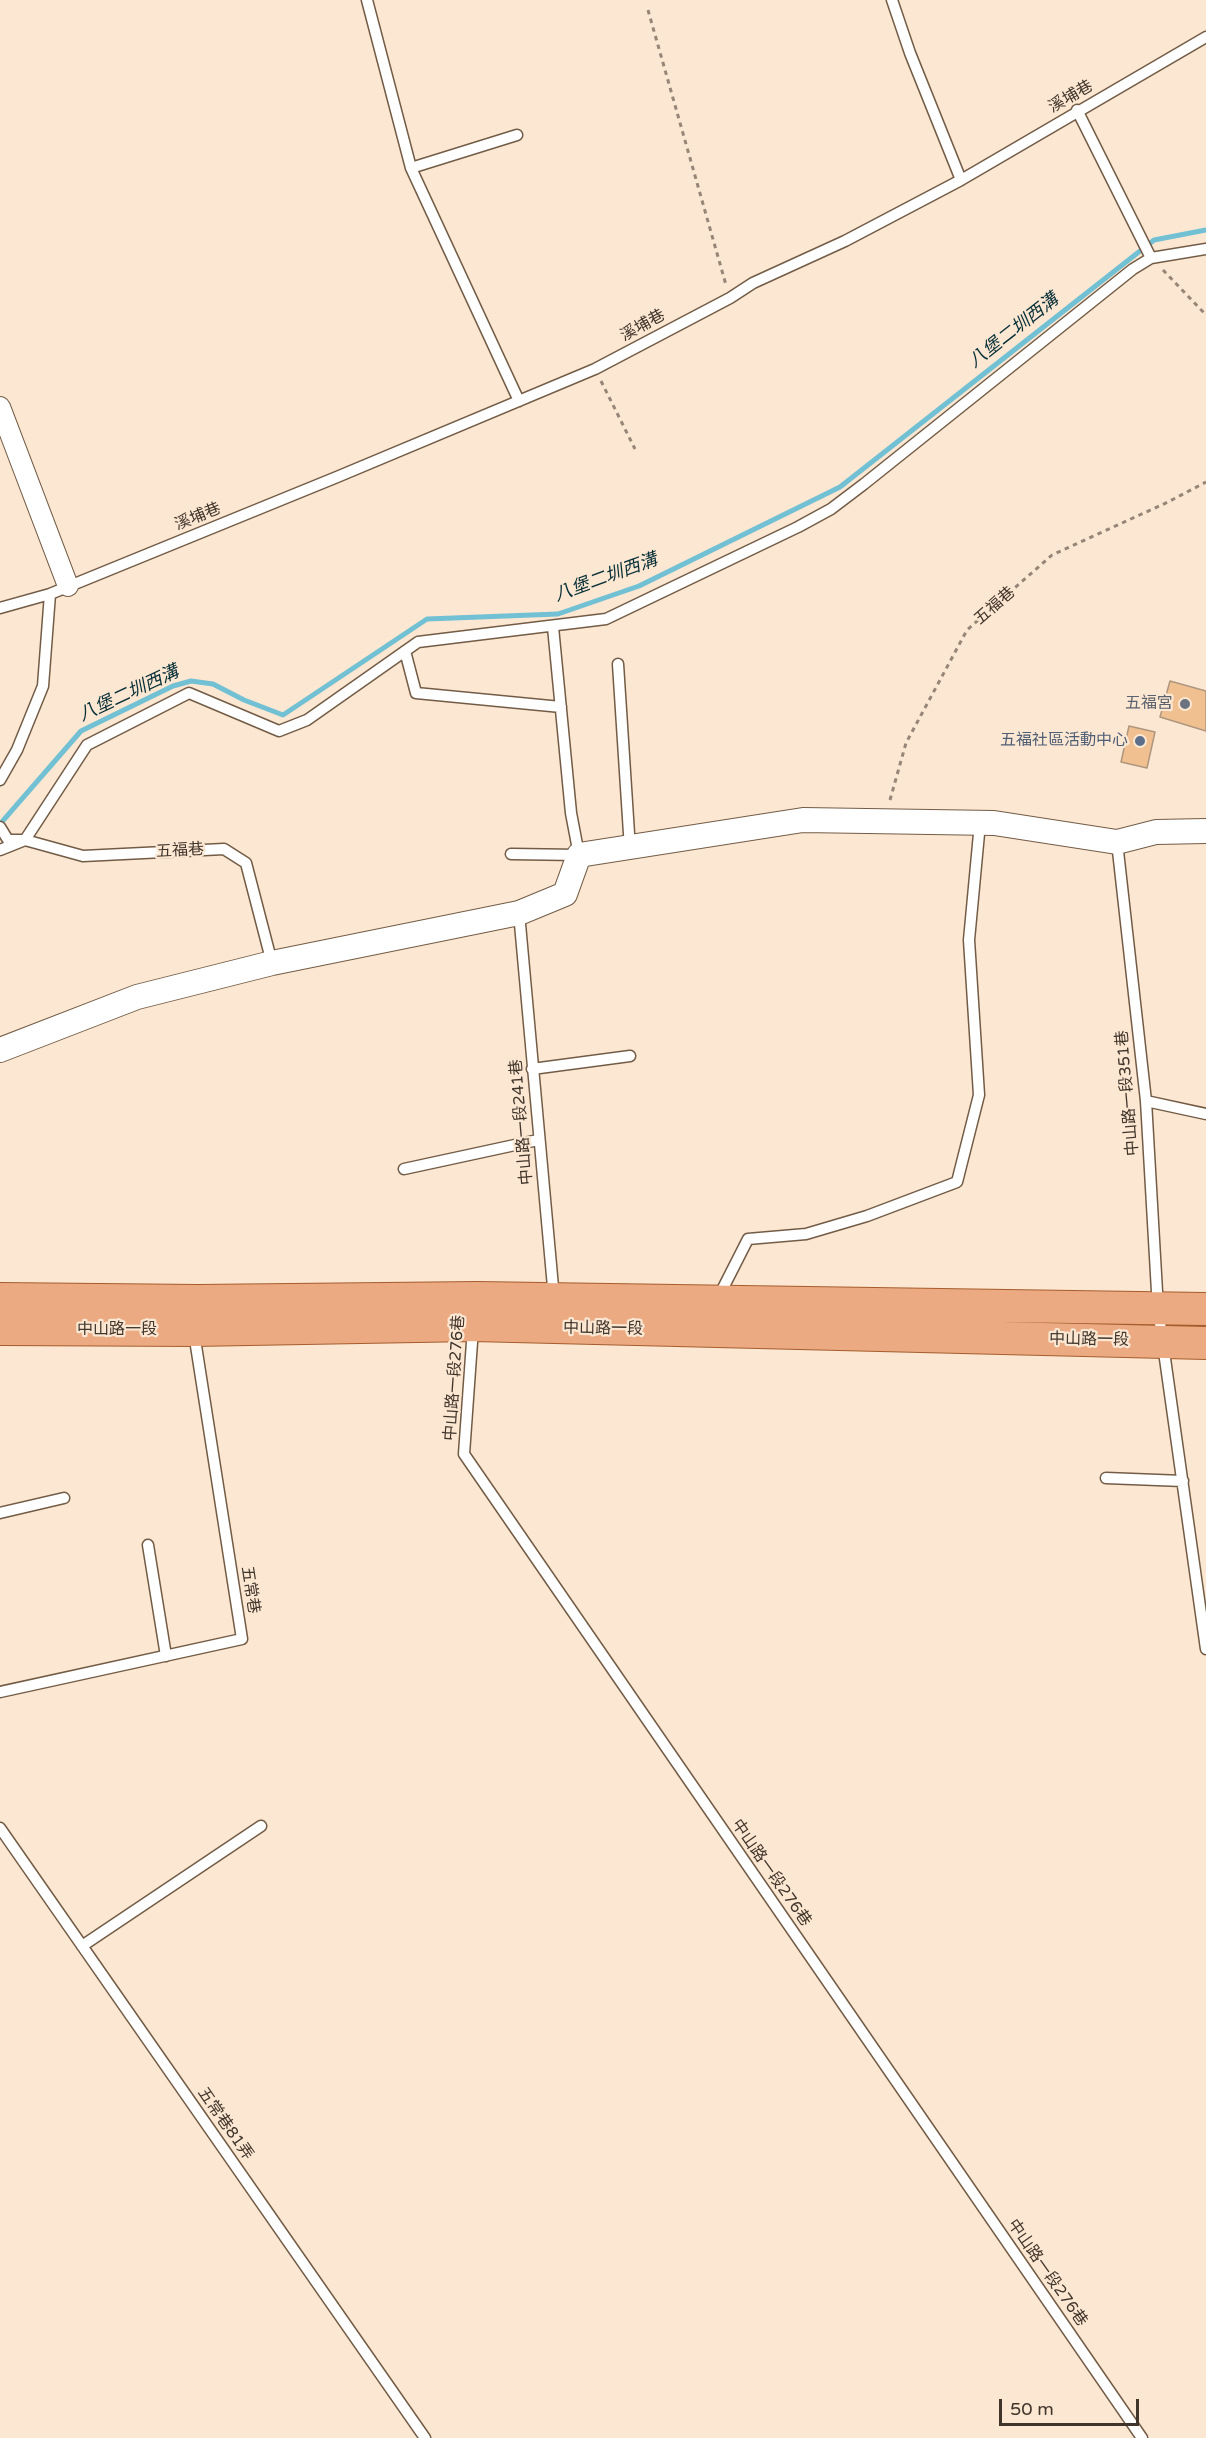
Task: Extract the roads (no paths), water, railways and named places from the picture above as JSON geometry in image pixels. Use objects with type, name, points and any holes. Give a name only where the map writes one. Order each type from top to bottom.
[{"type":"main road","name":"中山路一段","points":[[0,1299],[196,1316]]},
{"type":"main road","name":"中山路一段","points":[[555,1313],[717,1301],[1206,1309]]},
{"type":"main road","name":"中山路一段","points":[[0,1329],[196,1316],[475,1311],[1206,1343]]},
{"type":"street","points":[[0,407],[59,590]]},
{"type":"street","points":[[0,1050],[137,997],[272,963],[519,913],[565,894],[579,855],[630,849],[803,820],[980,823],[1117,842],[1156,832],[1206,831]]},
{"type":"lane","points":[[367,0],[411,168],[519,401]]},
{"type":"lane","points":[[892,0],[910,53],[961,180]]},
{"type":"lane","name":"溪埔巷","points":[[0,608],[59,590],[596,369],[730,298],[753,283],[845,241],[961,180],[1077,110],[1206,37]]},
{"type":"lane","points":[[1077,110],[1151,258]]},
{"type":"lane","points":[[411,168],[517,135]]},
{"type":"lane","points":[[0,850],[25,840],[87,745],[189,693],[279,731],[307,720],[418,642],[606,619],[798,527],[831,509],[1133,269],[1151,258],[1206,249]]},
{"type":"lane","points":[[0,780],[18,750],[43,686],[59,590]]},
{"type":"lane","points":[[512,854],[579,855],[571,813],[553,627]]},
{"type":"lane","points":[[405,651],[416,693],[561,707]]},
{"type":"lane","points":[[618,664],[630,849]]},
{"type":"lane","points":[[717,1301],[748,1239],[806,1234],[867,1216],[957,1182],[979,1095],[969,940],[980,823]]},
{"type":"lane","name":"五福巷","points":[[0,827],[8,840],[25,840],[83,856],[224,849],[246,863],[272,963]]},
{"type":"lane","name":"中山路一段351巷","points":[[1117,842],[1146,1101],[1158,1309],[1206,1646]]},
{"type":"lane","name":"中山路一段241巷","points":[[519,913],[555,1313]]},
{"type":"lane","points":[[532,1069],[630,1056]]},
{"type":"lane","points":[[1146,1101],[1206,1114]]},
{"type":"lane","points":[[404,1169],[538,1140]]},
{"type":"lane","name":"中山路一段276巷","points":[[475,1311],[464,1454],[1142,2438]]},
{"type":"lane","name":"五常巷","points":[[0,1692],[242,1639],[196,1316]]},
{"type":"lane","points":[[1106,1478],[1183,1481]]},
{"type":"lane","points":[[0,1513],[64,1498]]},
{"type":"lane","points":[[148,1545],[166,1656]]},
{"type":"lane","points":[[82,1946],[261,1826]]},
{"type":"lane","name":"五常巷81弄","points":[[0,1828],[425,2438]]},
{"type":"waterway","name":"八堡二圳西溝","points":[[0,824],[81,731],[173,686],[191,681],[213,684],[244,700],[283,715],[427,619],[558,614],[639,586],[840,487],[1154,240],[1206,230]]},
{"type":"place","name":"五福宮","points":[[1185,704]]},
{"type":"place","name":"五福社區活動中心","points":[[1140,741]]}]
